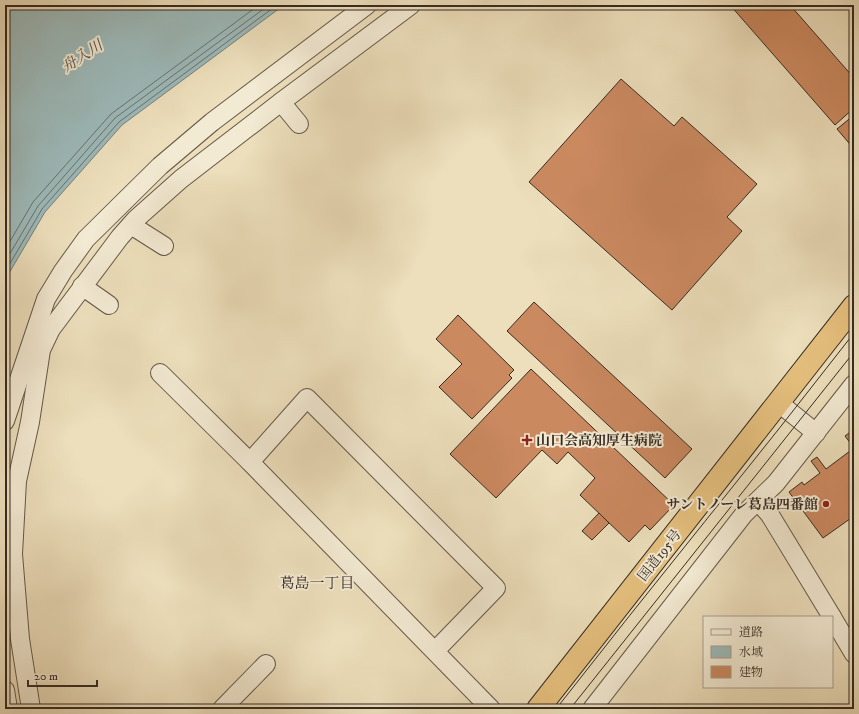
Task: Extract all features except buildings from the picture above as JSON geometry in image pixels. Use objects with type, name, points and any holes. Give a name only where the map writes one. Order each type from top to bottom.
[{"type":"highway","name":"国道195号","points":[[538,709],[854,306]]},
{"type":"street","points":[[31,709],[20,639],[13,554],[17,481],[30,422],[36,349],[46,299],[63,271],[86,239],[160,166],[212,122],[367,5]]},
{"type":"street","points":[[5,421],[36,349],[82,286],[131,225],[180,179],[411,5]]},
{"type":"street","points":[[281,102],[299,124]]},
{"type":"street","points":[[131,225],[164,246]]},
{"type":"street","points":[[82,286],[109,304]]},
{"type":"street","points":[[160,373],[250,462],[491,709]]},
{"type":"street","points":[[592,709],[744,514],[776,483],[854,384]]},
{"type":"street","points":[[250,462],[307,398],[496,588],[435,651]]},
{"type":"street","points":[[779,403],[816,432]]},
{"type":"street","points":[[758,501],[770,515],[831,616]]},
{"type":"street","points":[[833,619],[854,654]]},
{"type":"street","points":[[222,709],[266,664]]},
{"type":"street","points":[[5,690],[8,709]]},
{"type":"water","name":"舟入川","points":[[5,5],[284,5],[122,125],[45,212],[5,280]]},
{"type":"tram line","points":[[556,709],[854,333]]},
{"type":"tram line","points":[[570,709],[854,352]]},
{"type":"place","name":"山口会高知厚生病院","points":[[527,440]]},
{"type":"place","name":"サントノーレ葛島四番館","points":[[826,504]]},
{"type":"district","name":"葛島一丁目","points":[[317,583]]}]
